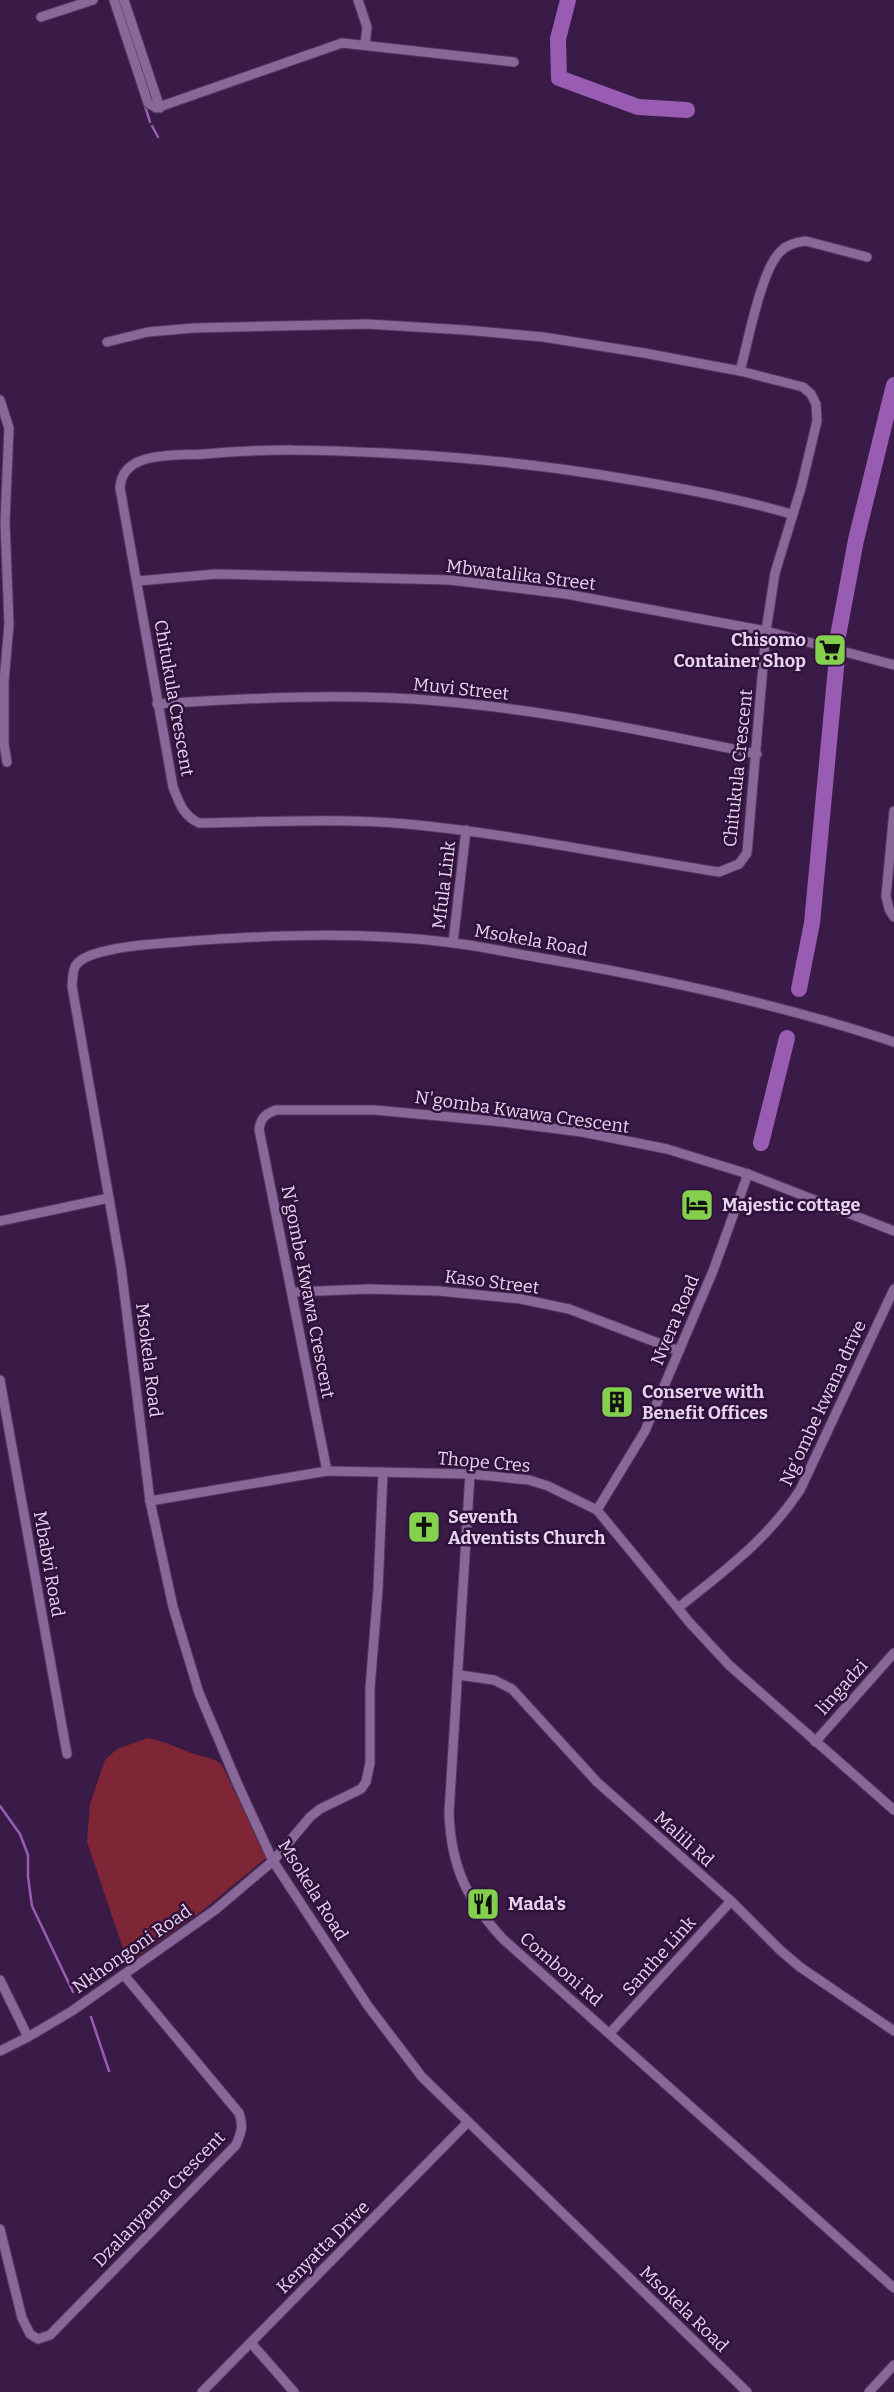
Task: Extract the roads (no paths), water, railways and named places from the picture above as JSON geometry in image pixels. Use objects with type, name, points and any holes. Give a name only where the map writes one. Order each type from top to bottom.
[{"type":"street","points":[[41,17],[93,0]]},
{"type":"street","points":[[114,0],[148,103],[152,107],[160,108],[342,43],[514,62]]},
{"type":"street","points":[[124,0],[160,108]]},
{"type":"street","points":[[358,0],[367,27],[365,45]]},
{"type":"street","points":[[740,371],[767,273],[780,251],[796,242],[806,241],[867,257]]},
{"type":"street","name":"Chitukula Crescent","points":[[107,342],[171,328],[367,324],[543,337],[740,371],[803,387],[811,394],[816,404],[814,435],[775,573],[766,631],[747,853],[739,864],[726,871],[708,870],[466,830],[341,821],[199,823],[184,810],[173,787],[120,484],[127,469],[144,459],[305,449],[467,457],[581,471],[693,490],[791,514]]},
{"type":"street","points":[[0,400],[9,428],[5,522],[9,624],[4,682],[4,744],[7,762]]},
{"type":"street","name":"Mbwatalika Street","points":[[138,581],[216,575],[450,580],[566,594],[766,631],[894,665]]},
{"type":"street","name":"Muvi Street","points":[[157,704],[237,699],[436,700],[609,724],[757,754]]},
{"type":"street","points":[[894,811],[886,896],[894,917]]},
{"type":"street","name":"Mfula Link","points":[[453,943],[466,830]]},
{"type":"street","name":"Msokela Road","points":[[747,2392],[422,2077],[384,2026],[273,1861],[199,1693],[173,1607],[150,1500],[121,1267],[72,986],[76,965],[85,957],[137,947],[222,939],[349,936],[453,943],[665,980],[783,1009],[894,1042]]},
{"type":"street","name":"N'gomba Kwawa Crescent","points":[[261,1119],[276,1110],[375,1110],[582,1132],[667,1149],[748,1174],[894,1231]]},
{"type":"street","name":"N'gombe Kwawa Crescent","points":[[261,1119],[258,1129],[327,1471]]},
{"type":"street","name":"Nvera Road","points":[[597,1510],[645,1430],[722,1250],[748,1174]]},
{"type":"street","points":[[0,1221],[109,1198]]},
{"type":"street","name":"Kaso Street","points":[[293,1292],[369,1289],[439,1291],[521,1299],[569,1309],[679,1351]]},
{"type":"street","name":"Ng'ombe kwana drive","points":[[678,1608],[750,1550],[783,1515],[800,1490],[894,1289]]},
{"type":"street","name":"Mbabvi Road","points":[[0,1380],[67,1754]]},
{"type":"street","name":"Thope Cres","points":[[150,1500],[327,1471],[470,1474],[530,1480],[548,1486],[597,1510],[729,1665],[894,1810]]},
{"type":"street","name":"Nkhongoni Road","points":[[0,2050],[72,2011],[215,1910],[273,1861],[310,1817],[361,1788],[366,1782],[370,1763],[370,1688],[383,1472]]},
{"type":"street","name":"Comboni Rd","points":[[470,1474],[449,1813],[452,1847],[460,1877],[474,1905],[503,1939],[894,2288]]},
{"type":"street","name":"lingadzi","points":[[815,1742],[894,1653]]},
{"type":"street","name":"Malili Rd","points":[[459,1675],[494,1680],[512,1689],[597,1782],[731,1901],[800,1967],[894,2031]]},
{"type":"street","name":"Santhe Link","points":[[610,2033],[731,1901]]},
{"type":"street","name":"Dzalanyama Crescent","points":[[0,2229],[22,2318],[30,2334],[38,2339],[50,2335],[236,2145],[243,2123],[239,2113],[124,1975]]},
{"type":"street","points":[[0,1980],[28,2037]]},
{"type":"street","name":"Kenyatta Drive","points":[[202,2392],[467,2123]]},
{"type":"street","points":[[251,2343],[294,2392]]},
{"type":"street","points":[[869,2392],[894,2365]]},
{"type":"waterway","points":[[568,0],[558,39],[559,78],[638,107],[687,110]]},
{"type":"waterway","points":[[144,103],[150,122]]},
{"type":"waterway","points":[[152,126],[158,137]]},
{"type":"waterway","points":[[838,636],[856,540],[894,385]]},
{"type":"waterway","points":[[799,989],[812,923],[837,657]]},
{"type":"waterway","points":[[761,1143],[787,1038]]},
{"type":"waterway","points":[[0,1806],[20,1834],[28,1855],[32,1906],[73,1992]]},
{"type":"waterway","points":[[91,2017],[109,2071]]},
{"type":"place","name":"Chisomo Container Shop","points":[[830,650]]},
{"type":"place","name":"Majestic cottage","points":[[697,1205]]},
{"type":"place","name":"Conserve with Benefit Offices","points":[[617,1402]]},
{"type":"place","name":"Seventh Adventists Church","points":[[424,1527]]},
{"type":"place","name":"Mada's","points":[[483,1904]]}]
